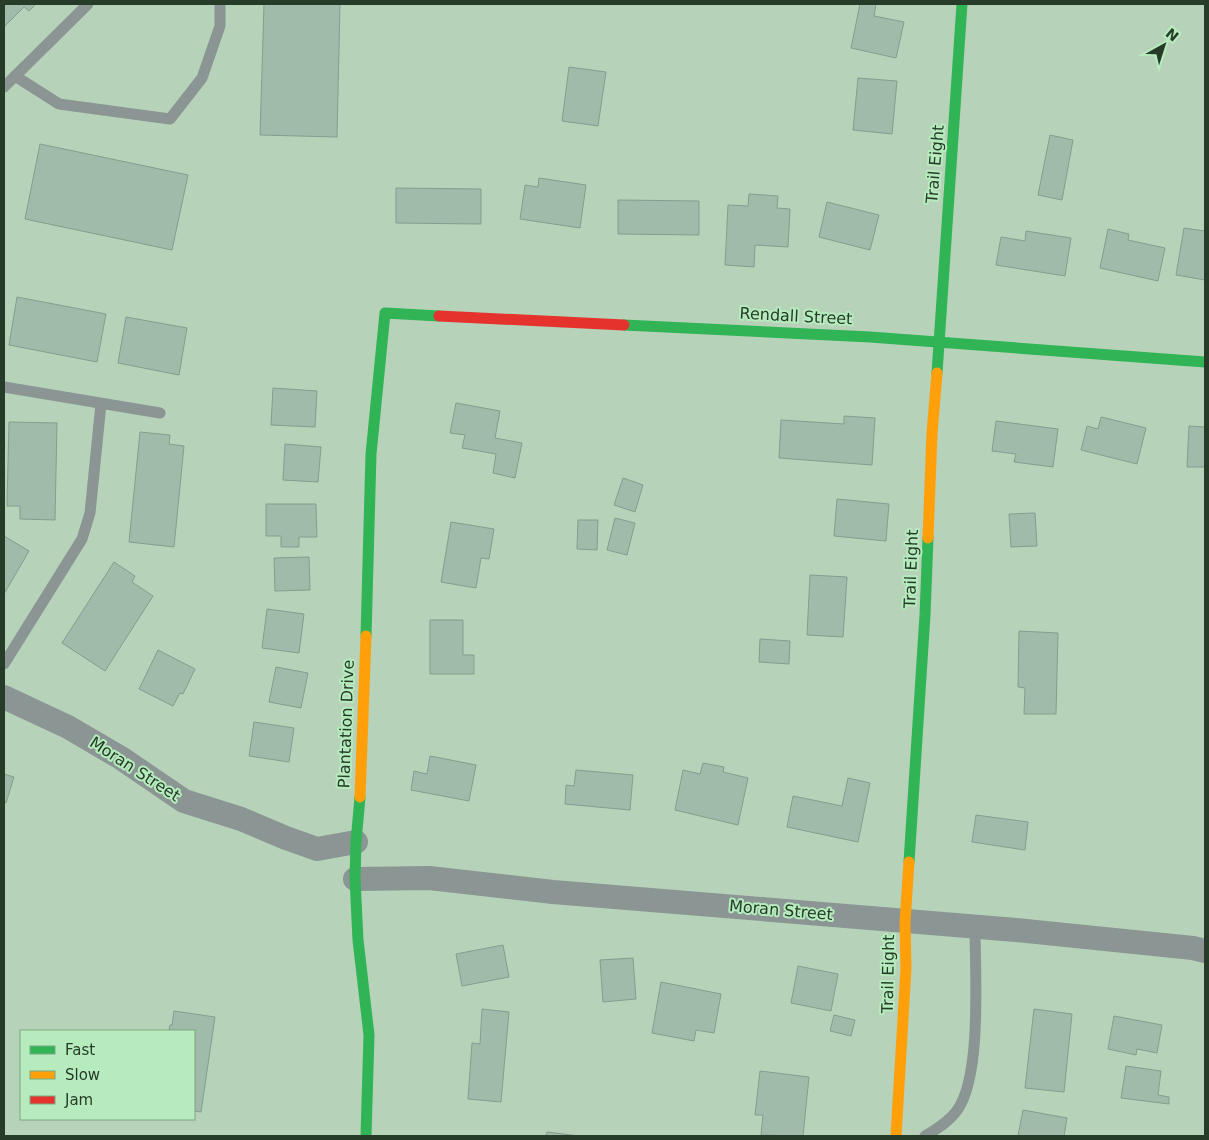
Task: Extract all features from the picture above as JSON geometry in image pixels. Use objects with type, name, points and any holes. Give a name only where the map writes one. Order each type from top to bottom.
[{"type":"street","name":"Trail Eight","points":[[896,1136],[906,968],[905,922],[926,615],[932,433],[940,342],[945,240],[962,4]]},
{"type":"street","name":"Rendall Street","points":[[385,313],[696,327],[940,342],[1205,362]]},
{"type":"street","name":"Plantation Drive","points":[[366,1136],[368,1035],[358,940],[355,878],[361,787],[370,454],[385,313]]},
{"type":"street","name":"Moran Street","points":[[4,697],[68,727],[121,758],[184,801],[241,819],[317,849],[356,842]]},
{"type":"street","name":"Moran Street","points":[[355,878],[429,878],[553,892],[975,927],[1194,948],[1205,951]]},
{"type":"lane","points":[[4,87],[88,4]]},
{"type":"lane","points":[[15,76],[59,104],[170,119],[202,78],[220,26],[220,4]]},
{"type":"lane","points":[[4,387],[160,413]]},
{"type":"lane","points":[[4,664],[82,539],[90,513],[101,404]]},
{"type":"lane","points":[[925,1136],[942,1125],[958,1109],[971,1074],[974,1028],[975,927]]},
{"type":"building","points":[[4,4],[36,4],[29,11],[24,7],[4,27]]},
{"type":"building","points":[[264,4],[340,4],[337,137],[260,135]]},
{"type":"building","points":[[860,4],[876,4],[874,16],[904,22],[896,58],[851,48]]},
{"type":"building","points":[[569,67],[606,72],[598,126],[562,121]]},
{"type":"building","points":[[858,78],[897,81],[892,134],[853,130]]},
{"type":"building","points":[[1050,135],[1073,140],[1062,200],[1038,195]]},
{"type":"building","points":[[40,144],[188,175],[172,250],[25,219]]},
{"type":"building","points":[[539,178],[586,185],[580,228],[520,219],[525,185],[538,187]]},
{"type":"building","points":[[396,188],[481,189],[481,224],[396,223]]},
{"type":"building","points":[[749,194],[778,196],[777,208],[790,209],[788,247],[755,245],[754,267],[725,265],[728,205],[748,206]]},
{"type":"building","points":[[618,200],[699,201],[699,235],[618,234]]},
{"type":"building","points":[[827,202],[879,215],[870,250],[819,237]]},
{"type":"building","points":[[1184,228],[1205,231],[1205,280],[1176,275]]},
{"type":"building","points":[[1108,229],[1129,234],[1128,240],[1165,248],[1158,281],[1100,268]]},
{"type":"building","points":[[1026,231],[1071,238],[1065,276],[996,265],[1001,237],[1025,241]]},
{"type":"building","points":[[17,297],[106,314],[97,362],[9,345]]},
{"type":"building","points":[[126,317],[187,328],[179,375],[118,363]]},
{"type":"building","points":[[273,388],[317,391],[315,427],[271,425]]},
{"type":"building","points":[[456,403],[500,411],[495,438],[522,443],[515,478],[493,473],[496,454],[462,448],[465,435],[450,433]]},
{"type":"building","points":[[844,416],[875,418],[872,465],[779,458],[781,420],[844,424]]},
{"type":"building","points":[[1101,417],[1146,428],[1137,464],[1081,450],[1087,426],[1098,429]]},
{"type":"building","points":[[996,421],[1058,429],[1053,467],[1014,462],[1016,454],[992,451]]},
{"type":"building","points":[[9,422],[57,423],[55,520],[20,519],[20,506],[7,506]]},
{"type":"building","points":[[1189,426],[1205,427],[1205,467],[1187,467]]},
{"type":"building","points":[[140,432],[170,435],[169,444],[184,446],[174,547],[129,542]]},
{"type":"building","points":[[285,444],[321,447],[318,482],[283,480]]},
{"type":"building","points":[[623,478],[643,485],[635,512],[614,505]]},
{"type":"building","points":[[837,499],[889,504],[886,541],[834,536]]},
{"type":"building","points":[[266,504],[316,504],[317,537],[299,537],[299,547],[281,547],[281,536],[266,536]]},
{"type":"building","points":[[1035,513],[1037,546],[1011,547],[1009,514]]},
{"type":"building","points":[[615,518],[635,523],[627,555],[607,550]]},
{"type":"building","points":[[578,520],[598,520],[597,550],[577,549]]},
{"type":"building","points":[[451,522],[494,529],[489,559],[481,558],[476,588],[441,582]]},
{"type":"building","points":[[4,536],[29,551],[4,594]]},
{"type":"building","points":[[309,557],[310,590],[275,591],[274,558]]},
{"type":"building","points":[[114,562],[135,576],[132,582],[153,596],[105,671],[62,643]]},
{"type":"building","points":[[810,575],[847,577],[843,637],[807,635]]},
{"type":"building","points":[[267,609],[304,614],[299,653],[262,648]]},
{"type":"building","points":[[430,620],[463,620],[463,655],[474,655],[474,674],[430,674]]},
{"type":"building","points":[[1019,631],[1058,633],[1056,714],[1024,714],[1025,688],[1018,687]]},
{"type":"building","points":[[760,639],[790,641],[789,664],[759,662]]},
{"type":"building","points":[[158,650],[195,669],[183,694],[180,693],[173,706],[139,689]]},
{"type":"building","points":[[276,667],[308,673],[301,708],[269,702]]},
{"type":"building","points":[[254,722],[294,728],[289,762],[249,756]]},
{"type":"building","points":[[430,756],[476,765],[469,801],[411,790],[414,771],[427,774]]},
{"type":"building","points":[[703,763],[724,767],[723,772],[748,778],[738,825],[675,810],[683,770],[700,774]]},
{"type":"building","points":[[576,770],[633,775],[630,810],[565,804],[566,785],[574,786]]},
{"type":"building","points":[[4,774],[14,777],[6,803],[4,802]]},
{"type":"building","points":[[848,778],[870,783],[858,842],[787,827],[793,796],[842,806]]},
{"type":"building","points":[[976,815],[1028,822],[1025,850],[972,842]]},
{"type":"building","points":[[503,945],[509,977],[462,986],[456,954]]},
{"type":"building","points":[[633,958],[636,999],[603,1002],[600,960]]},
{"type":"building","points":[[798,966],[838,974],[831,1011],[791,1003]]},
{"type":"building","points":[[661,982],[721,994],[714,1033],[696,1030],[694,1041],[652,1033]]},
{"type":"building","points":[[482,1009],[509,1012],[501,1102],[468,1099],[472,1043],[480,1044]]},
{"type":"building","points":[[1034,1009],[1072,1014],[1064,1092],[1025,1088]]},
{"type":"building","points":[[174,1011],[215,1017],[201,1112],[195,1111],[195,1030],[169,1030],[170,1025],[172,1025]]},
{"type":"building","points":[[834,1015],[855,1020],[851,1036],[830,1031]]},
{"type":"building","points":[[1114,1016],[1162,1025],[1157,1053],[1137,1049],[1136,1055],[1108,1049]]},
{"type":"building","points":[[1126,1066],[1161,1071],[1158,1095],[1169,1097],[1169,1104],[1121,1098]]},
{"type":"building","points":[[760,1071],[809,1077],[803,1136],[761,1135],[763,1115],[755,1115]]},
{"type":"building","points":[[1023,1110],[1067,1118],[1064,1136],[1018,1136]]},
{"type":"building","points":[[547,1132],[579,1136],[546,1136]]},
{"type":"traffic: fast","points":[[937,373],[962,4]]},
{"type":"traffic: fast","points":[[366,636],[371,454],[385,313],[439,316]]},
{"type":"traffic: fast","points":[[624,325],[870,337],[1205,362]]},
{"type":"traffic: fast","points":[[909,862],[925,615],[928,538]]},
{"type":"traffic: fast","points":[[360,797],[355,879],[358,940],[369,1035],[366,1136]]},
{"type":"traffic: slow","points":[[928,538],[932,433],[937,373]]},
{"type":"traffic: slow","points":[[360,797],[366,636]]},
{"type":"traffic: slow","points":[[896,1136],[906,968],[905,922],[909,862]]},
{"type":"traffic: jam","points":[[439,316],[624,325]]}]
